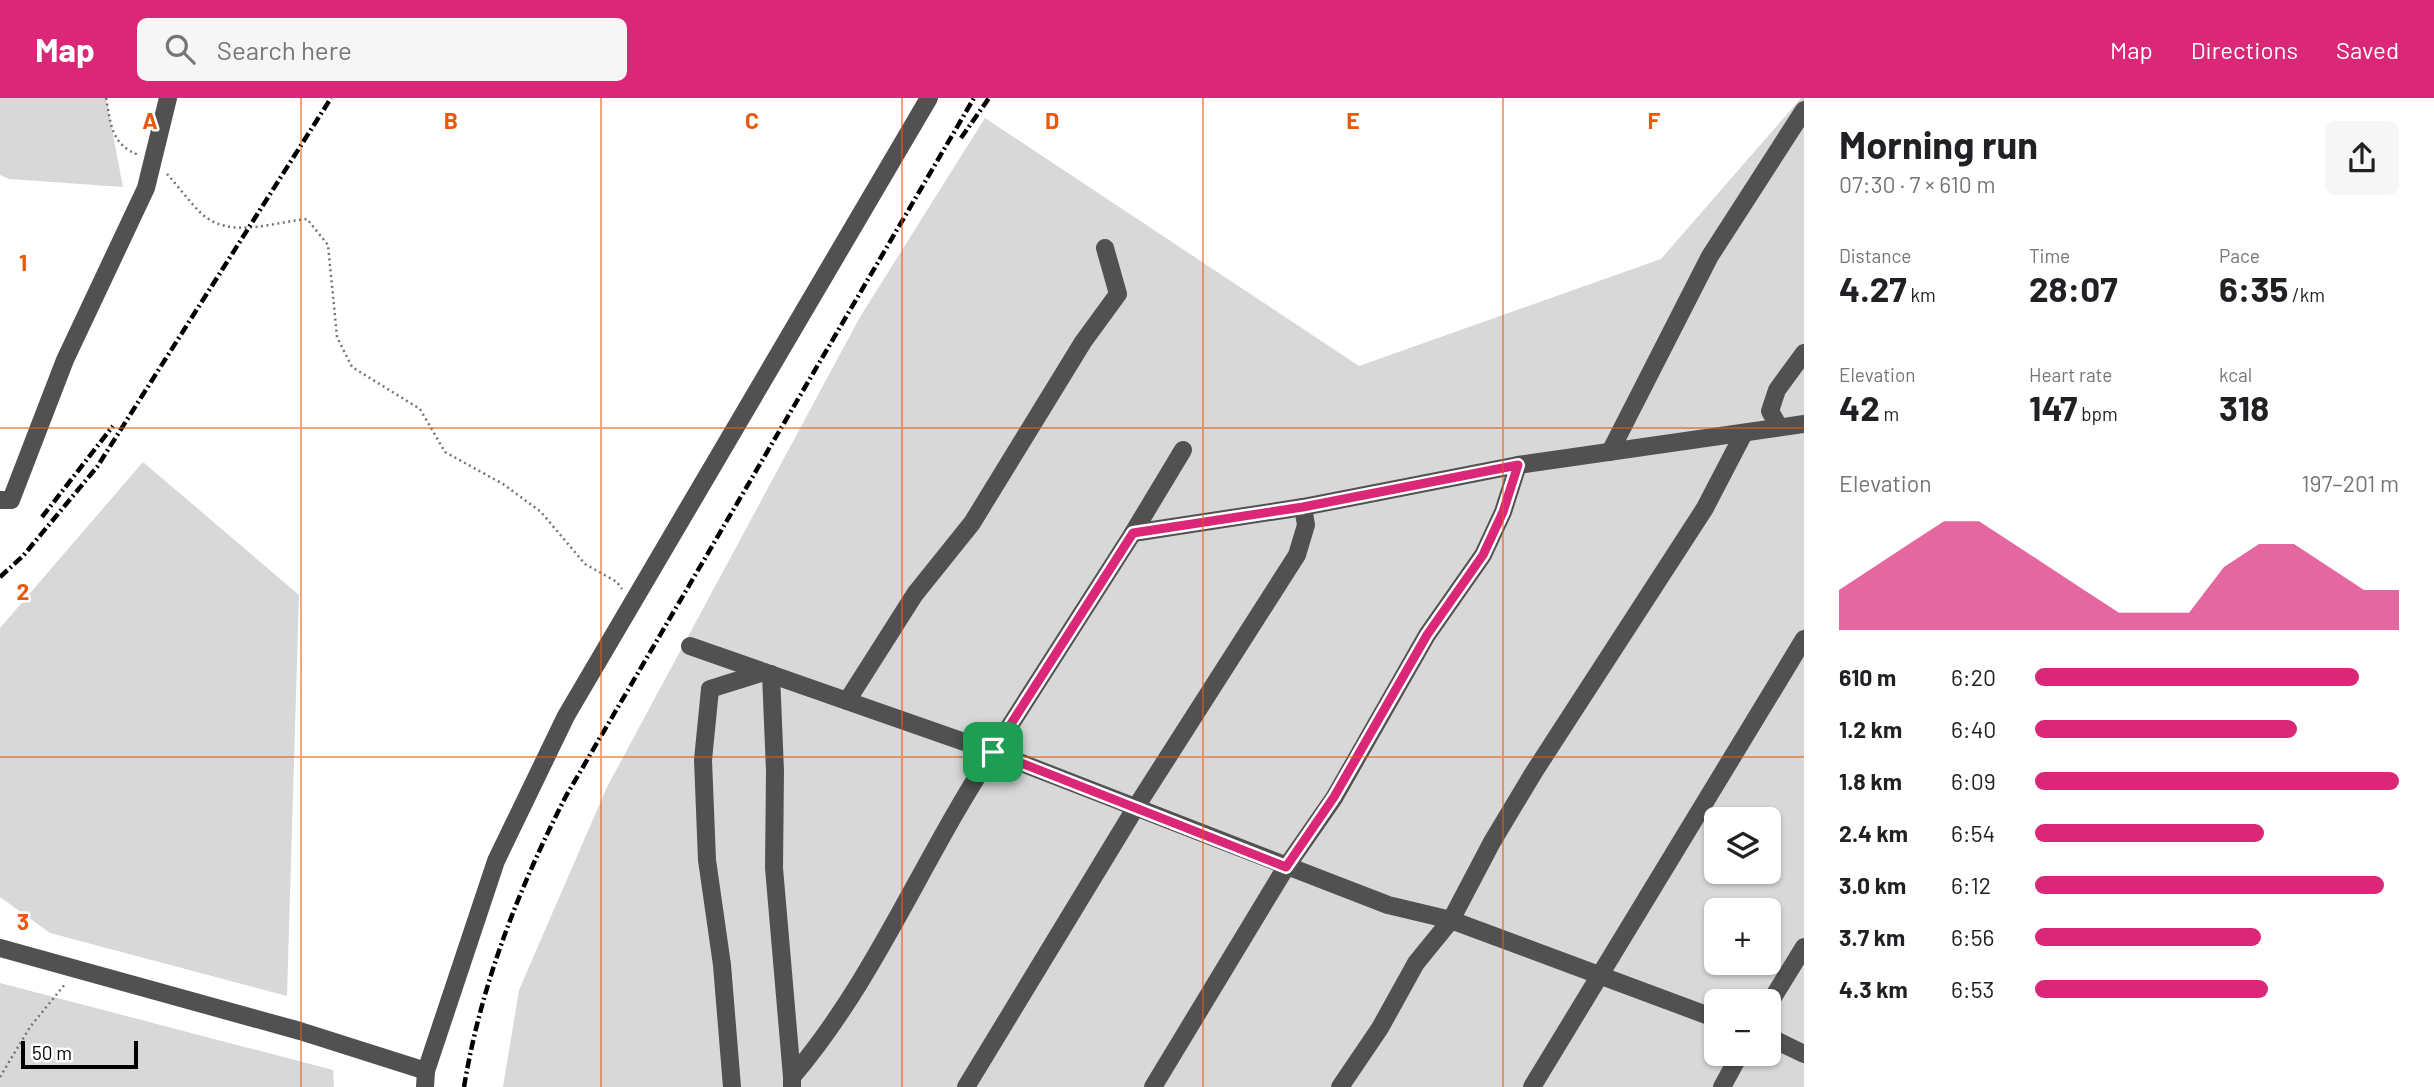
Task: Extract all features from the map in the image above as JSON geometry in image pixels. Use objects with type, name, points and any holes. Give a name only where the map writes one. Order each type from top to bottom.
[{"type":"street","points":[[0,500],[11,499],[65,360],[146,188],[168,98]]},
{"type":"street","points":[[0,948],[300,1031],[426,1079],[496,861],[566,716],[929,98]]},
{"type":"street","points":[[1609,452],[1710,256],[1804,110]]},
{"type":"street","points":[[847,701],[915,594],[972,523],[1083,342],[1118,293],[1105,248]]},
{"type":"street","points":[[1779,427],[1770,411],[1777,390],[1804,353]]},
{"type":"street","points":[[1133,533],[1303,507],[1518,465],[1804,424]]},
{"type":"street","points":[[1340,1087],[1380,1028],[1416,962],[1451,920],[1492,842],[1534,772],[1705,508],[1744,433]]},
{"type":"street","points":[[792,1082],[866,971],[961,800],[1133,533],[1183,450]]},
{"type":"street","points":[[1153,1087],[1286,867],[1334,797],[1427,635],[1483,555],[1503,512],[1518,465]]},
{"type":"street","points":[[966,1087],[1136,807],[1297,555],[1306,525],[1303,507]]},
{"type":"street","points":[[1532,1087],[1804,639]]},
{"type":"street","points":[[690,646],[993,752],[1388,905],[1451,920],[1704,1014]]},
{"type":"street","points":[[768,673],[775,771],[774,868],[792,1082]]},
{"type":"street","points":[[732,1087],[722,965],[707,860],[703,760],[710,689],[768,673]]},
{"type":"street","points":[[1778,989],[1804,947]]},
{"type":"street","points":[[1781,1043],[1804,1054]]},
{"type":"street","points":[[1722,1087],[1733,1066]]},
{"type":"path","points":[[106,98],[113,137],[129,151],[153,160],[202,214],[220,227],[249,227],[307,219],[328,245],[337,337],[352,367],[420,410],[445,452],[503,484],[541,512],[585,564],[617,582],[632,603]]},
{"type":"path","points":[[0,1077],[30,1027],[77,969]]},
{"type":"shaded area","points":[[0,98],[106,98],[123,187],[9,179],[0,175]]},
{"type":"shaded area","points":[[1801,98],[1804,98],[1804,1087],[503,1087],[519,990],[607,787],[860,317],[985,118],[1359,366],[1661,259]]},
{"type":"shaded area","points":[[143,462],[299,595],[287,996],[50,933],[0,897],[0,628]]},
{"type":"shaded area","points":[[0,983],[333,1070],[334,1087],[0,1087]]},
{"type":"railway","points":[[0,577],[23,556],[97,467],[331,98]]},
{"type":"railway","points":[[464,1087],[480,1011],[491,974],[518,901],[566,796],[974,98]]},
{"type":"railway","points":[[961,138],[989,98]]},
{"type":"railway","points":[[42,517],[113,426]]},
{"type":"route","points":[[1518,465],[1503,512],[1483,555],[1427,635],[1334,797],[1286,867],[1050,772],[993,752],[1133,533],[1303,507],[1518,465]]}]
